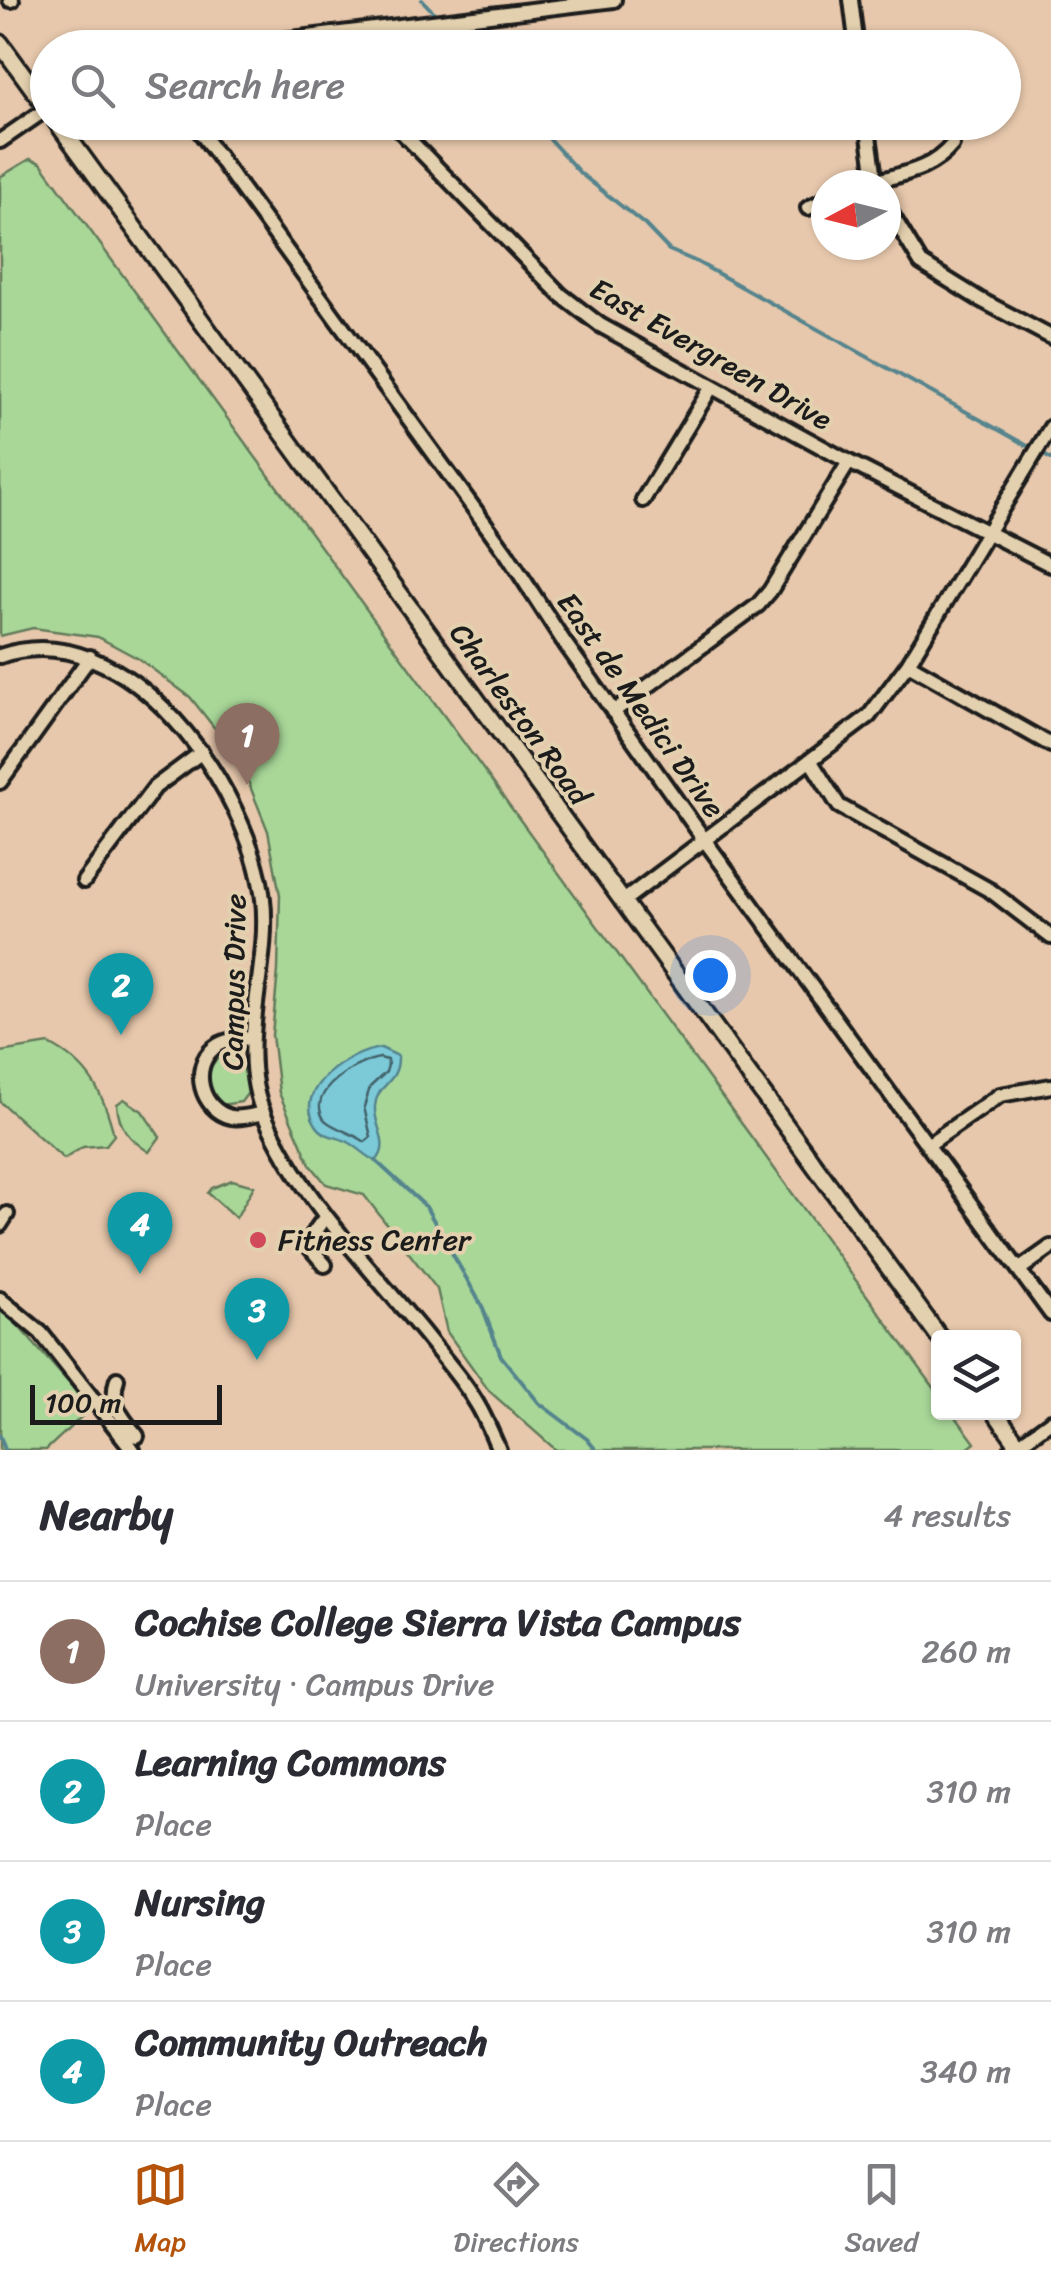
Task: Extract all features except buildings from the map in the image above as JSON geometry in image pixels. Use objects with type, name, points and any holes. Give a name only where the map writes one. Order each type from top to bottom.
[{"type":"main road","points":[[0,44],[30,85]]},
{"type":"main road","name":"Charleston Road","points":[[70,140],[934,1330]]},
{"type":"main road","points":[[1000,1420],[1017,1448]]},
{"type":"street","points":[[390,30],[531,5],[614,0]]},
{"type":"street","points":[[852,0],[856,30]]},
{"type":"street","points":[[0,142],[30,121]]},
{"type":"street","name":"East de Medici Drive","points":[[206,140],[507,554],[706,842],[1051,1314]]},
{"type":"street","name":"East Evergreen Drive","points":[[410,140],[562,295],[600,325],[849,462],[1051,566]]},
{"type":"street","points":[[868,140],[871,170]]},
{"type":"street","points":[[901,175],[940,160],[952,145]]},
{"type":"street","points":[[901,229],[922,263],[1051,337]]},
{"type":"street","points":[[643,500],[711,388]]},
{"type":"street","points":[[622,902],[869,716],[908,664],[1051,428]]},
{"type":"street","points":[[613,712],[758,605],[849,462]]},
{"type":"street","name":"Campus Drive","points":[[0,656],[52,647],[90,657],[123,673],[202,752],[233,810],[260,878],[264,935],[252,1038],[263,1113],[296,1173],[326,1216],[479,1407],[499,1450]]},
{"type":"street","points":[[0,782],[90,657]]},
{"type":"street","points":[[908,664],[1051,745]]},
{"type":"street","points":[[84,881],[155,786],[202,752]]},
{"type":"street","points":[[810,760],[839,806],[991,892],[1051,938]]},
{"type":"street","points":[[252,1038],[230,1040],[214,1048],[202,1063],[201,1078],[204,1095],[214,1109],[230,1117],[263,1113]]},
{"type":"street","points":[[928,1144],[1000,1095],[1051,1086]]},
{"type":"street","points":[[325,1265],[306,1243],[326,1216]]},
{"type":"street","points":[[1020,1270],[1051,1247]]},
{"type":"street","points":[[0,1299],[41,1333],[133,1450]]},
{"type":"street","points":[[117,1379],[116,1406],[138,1436]]},
{"type":"street","points":[[1017,1448],[1051,1421]]},
{"type":"green space","points":[[30,159],[41,163],[931,1383],[931,1420],[958,1420],[975,1443],[966,1450],[556,1450],[489,1391],[447,1332],[437,1289],[364,1195],[326,1184],[310,1164],[279,1093],[272,1035],[280,895],[268,831],[239,759],[190,697],[139,659],[98,637],[33,628],[0,636],[0,177]]},
{"type":"green space","points":[[49,1044],[75,1061],[93,1082],[114,1135],[106,1145],[83,1147],[64,1159],[0,1102],[0,1052]]},
{"type":"green space","points":[[231,1055],[245,1064],[250,1090],[241,1102],[221,1105],[211,1091],[209,1075],[215,1061]]},
{"type":"green space","points":[[124,1099],[142,1111],[160,1137],[149,1152],[123,1126],[117,1104]]},
{"type":"green space","points":[[232,1180],[254,1186],[236,1218],[208,1193]]},
{"type":"green space","points":[[0,1310],[91,1408],[46,1450],[0,1450]]},
{"type":"water","points":[[381,1048],[398,1056],[395,1072],[375,1106],[382,1141],[376,1161],[350,1143],[323,1132],[310,1111],[317,1085],[328,1074],[354,1057]]},
{"type":"waterway","points":[[422,0],[439,18]]},
{"type":"waterway","points":[[445,25],[450,30]]},
{"type":"waterway","points":[[550,140],[580,173],[645,225],[669,250],[1051,459]]},
{"type":"waterway","points":[[376,1161],[426,1207],[482,1306],[501,1356],[539,1403],[596,1450]]},
{"type":"waterway","points":[[0,1436],[5,1450]]},
{"type":"place","name":"Cochise College Sierra Vista Campus","points":[[247,785]]},
{"type":"place","name":"Learning Commons","points":[[121,1035]]},
{"type":"place","name":"Fitness Center","points":[[258,1240]]},
{"type":"place","name":"Community Outreach","points":[[140,1274]]},
{"type":"place","name":"Nursing","points":[[257,1360]]}]
